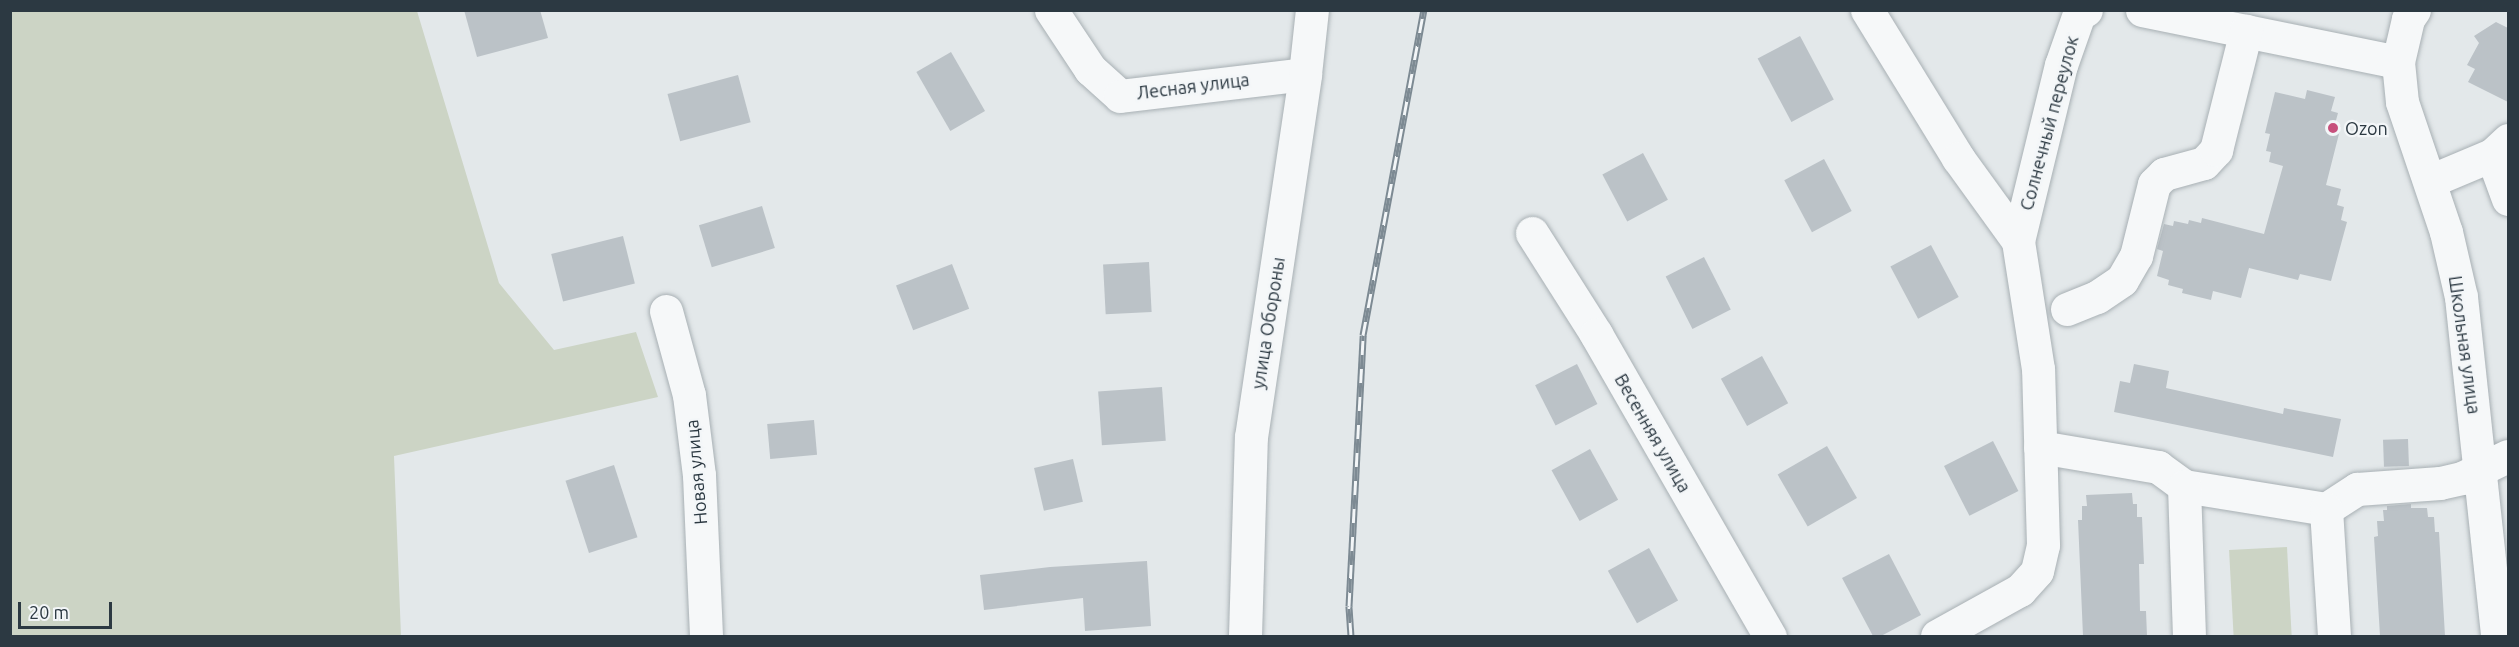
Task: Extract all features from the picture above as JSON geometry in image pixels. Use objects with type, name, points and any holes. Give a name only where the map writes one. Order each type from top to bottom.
[{"type":"street","name":"Лесная улица","points":[[1051,10],[1090,69],[1120,96],[1305,74]]},
{"type":"street","name":"улица Обороны","points":[[1245,636],[1251,437],[1305,74],[1312,10]]},
{"type":"street","points":[[1867,10],[1958,158],[2018,241],[2038,369],[2043,545],[2037,571],[2020,590],[1937,636]]},
{"type":"street","name":"Солнечный переулок","points":[[2018,241],[2061,65],[2079,14],[2086,10]]},
{"type":"street","points":[[2142,10],[2398,62]]},
{"type":"street","name":"Школьная улица","points":[[2414,10],[2408,19],[2398,62],[2402,102],[2446,232],[2499,465],[2500,615]]},
{"type":"street","points":[[2067,309],[2097,297],[2122,280],[2136,256],[2154,184],[2164,174],[2204,163],[2216,150],[2246,31]]},
{"type":"street","points":[[2430,181],[2500,147],[2508,199]]},
{"type":"street","name":"Весенняя улица","points":[[1532,233],[1596,334],[1770,636]]},
{"type":"street","name":"Новая улица","points":[[666,311],[691,406],[699,474],[706,636]]},
{"type":"street","points":[[2040,447],[2158,467],[2184,486],[2326,509],[2357,489],[2440,483],[2499,465]]},
{"type":"street","points":[[2184,486],[2189,636]]},
{"type":"street","points":[[2326,509],[2334,636]]},
{"type":"green space","points":[[10,11],[417,11],[499,283],[554,350],[636,332],[658,397],[394,456],[401,636],[11,636]]},
{"type":"green space","points":[[2287,547],[2292,636],[2234,636],[2229,550]]},
{"type":"building","points":[[464,10],[540,10],[548,38],[477,57]]},
{"type":"building","points":[[2496,22],[2508,28],[2508,102],[2468,82],[2475,69],[2467,65],[2479,43],[2474,36]]},
{"type":"building","points":[[1800,36],[1834,100],[1791,122],[1758,59]]},
{"type":"building","points":[[951,52],[985,111],[950,131],[916,72]]},
{"type":"building","points":[[738,75],[751,122],[680,141],[667,94]]},
{"type":"building","points":[[2307,90],[2335,97],[2331,111],[2338,113],[2335,124],[2341,126],[2326,185],[2341,189],[2337,205],[2344,207],[2341,220],[2347,222],[2331,281],[2300,274],[2298,280],[2249,268],[2241,298],[2213,291],[2211,300],[2182,293],[2183,289],[2168,285],[2169,280],[2157,276],[2163,251],[2157,249],[2164,224],[2173,226],[2174,221],[2188,224],[2189,220],[2201,223],[2202,218],[2264,234],[2283,166],[2269,162],[2271,152],[2266,151],[2270,134],[2265,133],[2275,92],[2305,99]]},
{"type":"building","points":[[1643,153],[1668,200],[1627,221],[1602,175]]},
{"type":"building","points":[[1824,159],[1852,211],[1812,232],[1784,180]]},
{"type":"building","points":[[762,206],[775,248],[712,267],[699,225]]},
{"type":"building","points":[[623,236],[635,284],[563,301],[551,254]]},
{"type":"building","points":[[1931,245],[1959,297],[1918,319],[1890,267]]},
{"type":"building","points":[[1704,257],[1731,310],[1692,329],[1666,277]]},
{"type":"building","points":[[1149,262],[1152,312],[1106,314],[1103,264]]},
{"type":"building","points":[[952,264],[969,309],[913,330],[896,286]]},
{"type":"building","points":[[1762,356],[1788,403],[1747,426],[1721,379]]},
{"type":"building","points":[[1577,364],[1597,404],[1556,425],[1535,385]]},
{"type":"building","points":[[2134,364],[2169,371],[2166,388],[2283,414],[2284,408],[2341,419],[2333,457],[2114,412],[2120,381],[2130,383]]},
{"type":"building","points":[[1162,387],[1166,441],[1102,445],[1098,391]]},
{"type":"building","points":[[814,420],[817,455],[770,459],[767,424]]},
{"type":"building","points":[[2408,439],[2409,466],[2384,467],[2383,440]]},
{"type":"building","points":[[1993,441],[2018,491],[1969,516],[1944,466]]},
{"type":"building","points":[[1827,446],[1857,498],[1808,526],[1778,474]]},
{"type":"building","points":[[1590,449],[1618,500],[1580,521],[1552,470]]},
{"type":"building","points":[[1073,459],[1083,502],[1044,511],[1034,468]]},
{"type":"building","points":[[614,465],[637,537],[589,553],[565,481]]},
{"type":"building","points":[[2132,493],[2133,504],[2137,504],[2137,517],[2142,517],[2144,564],[2139,564],[2140,611],[2146,611],[2147,636],[2083,636],[2078,520],[2082,520],[2082,506],[2087,506],[2086,495]]},
{"type":"building","points":[[2411,504],[2411,508],[2427,508],[2428,517],[2434,517],[2435,532],[2439,532],[2445,636],[2380,636],[2374,537],[2378,536],[2377,521],[2384,521],[2383,510],[2387,510],[2387,506]]},
{"type":"building","points":[[1649,548],[1678,600],[1637,623],[1608,571]]},
{"type":"building","points":[[1889,554],[1921,615],[1881,636],[1873,636],[1842,578]]},
{"type":"building","points":[[1147,561],[1151,626],[1085,631],[1083,598],[984,610],[980,575],[1050,567]]},
{"type":"railway","points":[[1351,636],[1349,606],[1363,335],[1424,10]]},
{"type":"place","name":"Ozon","points":[[2333,128]]}]
